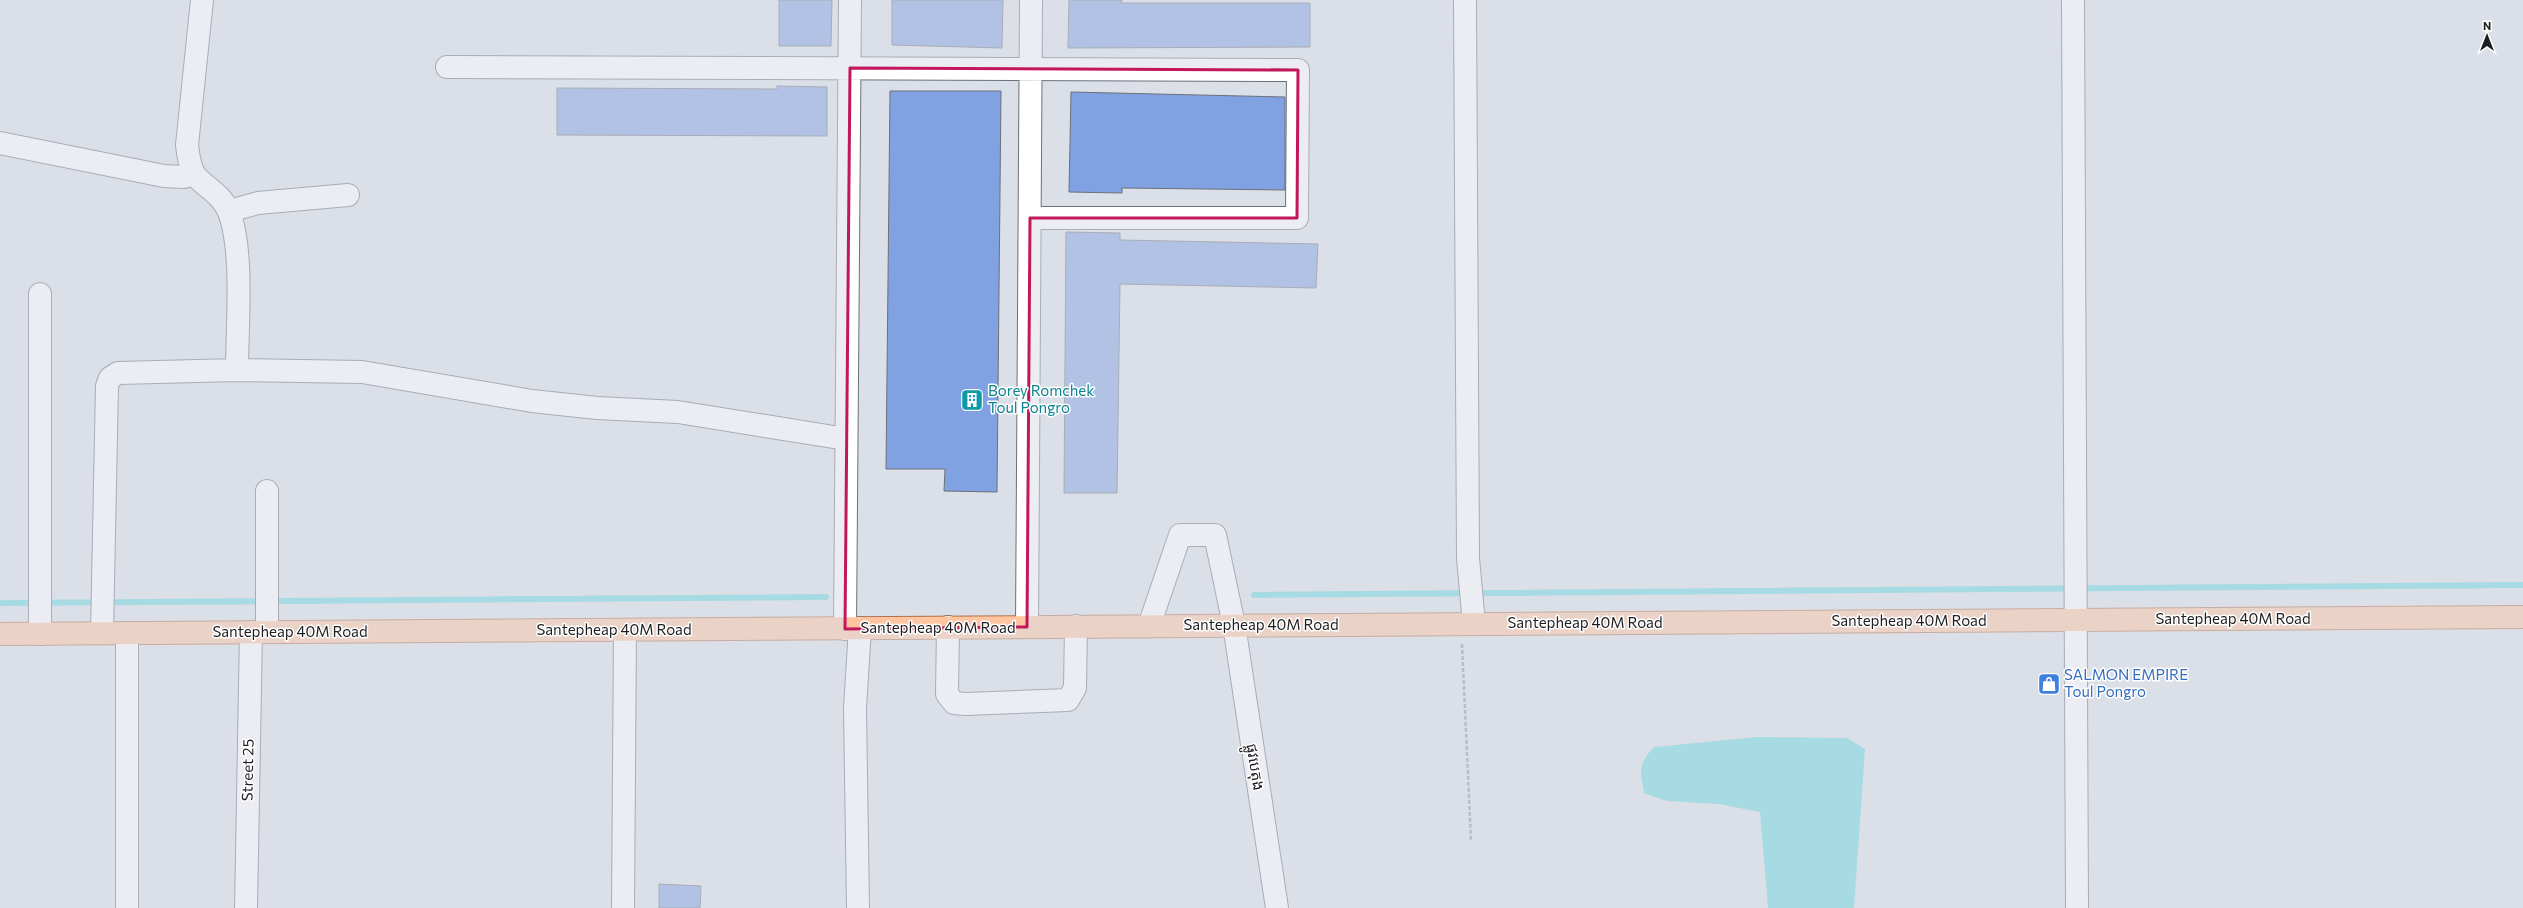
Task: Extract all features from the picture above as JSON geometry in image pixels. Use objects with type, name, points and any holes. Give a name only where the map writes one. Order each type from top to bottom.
[{"type":"main road","name":"Santepheap 40M Road","points":[[0,634],[39,625],[102,625],[127,633],[262,630],[852,629],[1234,625],[1469,618],[2076,610],[2523,617]]},
{"type":"street","points":[[202,0],[187,145],[189,161],[194,173],[216,192],[229,211],[236,236],[237,370]]},
{"type":"street","points":[[850,0],[846,439],[855,708],[858,908]]},
{"type":"street","points":[[1027,627],[1031,0]]},
{"type":"street","points":[[1465,0],[1469,618]]},
{"type":"street","points":[[2072,0],[2077,557],[2077,908]]},
{"type":"street","points":[[447,67],[1298,70],[1296,218],[1030,218]]},
{"type":"street","points":[[0,143],[164,176],[184,177],[194,173]]},
{"type":"street","points":[[229,211],[258,202],[348,195]]},
{"type":"street","points":[[39,625],[40,294]]},
{"type":"street","points":[[102,625],[107,386],[110,378],[118,373],[237,370],[362,372],[532,401],[596,408],[678,412],[846,439]]},
{"type":"street","name":"Street 25","points":[[246,908],[262,630],[266,592],[267,491]]},
{"type":"street","name":"ផ្លូវបេតុង","points":[[1148,626],[1180,535],[1215,535],[1234,625],[1277,908]]},
{"type":"street","points":[[948,627],[947,694],[954,703],[966,704],[1068,700],[1075,688],[1076,626]]},
{"type":"street","points":[[623,908],[625,630]]},
{"type":"street","points":[[127,633],[127,908]]},
{"type":"path","points":[[1469,618],[1471,840]]},
{"type":"highlighted area","points":[[850,68],[1298,70],[1297,218],[1030,218],[1027,627],[845,629]]},
{"type":"water","points":[[1757,737],[1847,738],[1865,749],[1854,908],[1768,908],[1760,812],[1719,804],[1667,801],[1644,793],[1641,773],[1643,763],[1654,747]]},
{"type":"building","points":[[779,0],[832,0],[831,46],[779,46]]},
{"type":"building","points":[[892,0],[1003,0],[1002,48],[892,45]]},
{"type":"building","points":[[1069,0],[1122,0],[1121,3],[1310,3],[1310,47],[1068,48]]},
{"type":"building","points":[[777,86],[827,87],[827,136],[557,135],[557,88],[777,89]]},
{"type":"building","points":[[890,91],[1001,91],[997,492],[944,491],[945,469],[886,469]]},
{"type":"building","points":[[1071,92],[1285,97],[1285,190],[1122,188],[1122,193],[1069,192]]},
{"type":"building","points":[[1066,232],[1120,233],[1120,240],[1318,244],[1316,288],[1120,284],[1117,493],[1064,493]]},
{"type":"building","points":[[659,884],[701,886],[700,908],[659,908]]},
{"type":"waterway","points":[[1254,595],[2523,585]]},
{"type":"waterway","points":[[0,603],[826,597]]},
{"type":"place","name":"Borey Romchek Toul Pongro","points":[[972,400]]},
{"type":"place","name":"SALMON EMPIRE Toul Pongro","points":[[2049,684]]}]
